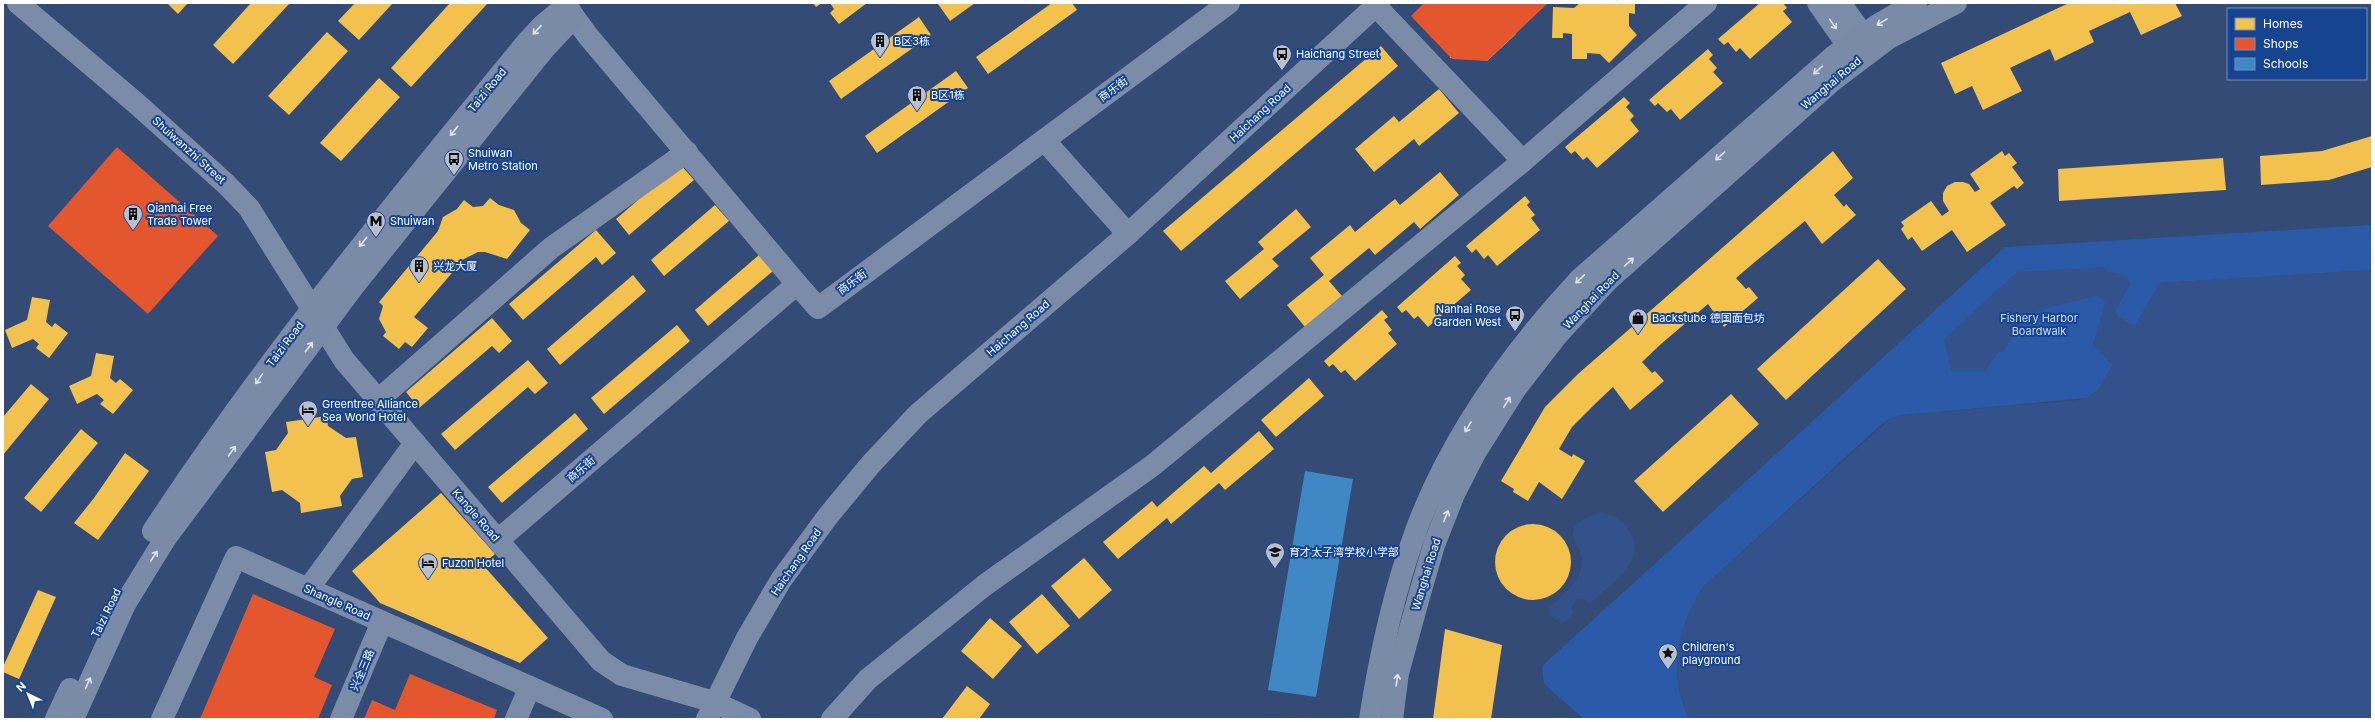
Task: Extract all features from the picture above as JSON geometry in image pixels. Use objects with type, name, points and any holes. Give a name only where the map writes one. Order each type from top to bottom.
[{"type":"main road","name":"Wanghai Road","points":[[1370,719],[1377,672],[1396,592],[1418,527],[1445,468],[1478,410],[1512,358],[1542,320],[1580,278],[1860,47],[1916,3]]},
{"type":"main road","name":"Wanghai Road","points":[[1392,719],[1398,673],[1434,545],[1475,453],[1516,388],[1558,334],[1599,288],[1832,81],[1860,47],[1917,23],[1956,3]]},
{"type":"main road","name":"Taizi Road","points":[[56,719],[110,602],[139,552],[273,358],[352,256],[528,41],[542,26],[569,7]]},
{"type":"main road","name":"Taizi Road","points":[[72,719],[116,622],[143,573],[178,522],[322,329],[458,155],[569,7]]},
{"type":"street","name":"Shuiwanzhi Street","points":[[18,3],[137,104],[240,197],[258,220],[322,329]]},
{"type":"street","name":"商乐街","points":[[498,540],[797,284],[818,308],[1229,3]]},
{"type":"street","points":[[832,719],[868,679],[985,585],[1152,466],[1523,161],[1706,3]]},
{"type":"street","points":[[1818,3],[1860,47]]},
{"type":"street","points":[[1840,3],[1860,47]]},
{"type":"street","points":[[1376,4],[1523,161]]},
{"type":"street","name":"Haichang Road","points":[[710,711],[747,638],[782,580],[828,516],[871,464],[918,414],[1128,234],[1376,4]]},
{"type":"street","points":[[569,7],[588,36],[797,284]]},
{"type":"street","points":[[1044,140],[1128,234]]},
{"type":"street","points":[[378,400],[551,248],[687,152]]},
{"type":"street","name":"Kangle Road","points":[[322,329],[338,353],[595,654],[608,667],[622,675],[710,711],[750,719]]},
{"type":"street","points":[[308,589],[415,443]]},
{"type":"street","name":"Shangle Road","points":[[162,719],[236,557],[602,719]]},
{"type":"street","name":"兴全三路","points":[[341,719],[382,622]]},
{"type":"street","points":[[516,719],[530,687]]},
{"type":"green space","name":"Fishery Harbor Boardwalk","points":[[2372,225],[2372,270],[2160,283],[2098,390],[2087,398],[1903,415],[1885,421],[1703,587],[1687,618],[1678,652],[1678,685],[1690,719],[1584,719],[1544,684],[1542,666],[2005,247]]},
{"type":"shaded area","points":[[2103,267],[2107,272],[2127,275],[2130,285],[2115,311],[2119,317],[2135,326],[2160,283],[2372,270],[2372,719],[1690,719],[1683,703],[1679,686],[1677,668],[1678,651],[1681,634],[1687,618],[1703,587],[1891,418],[1903,415],[2079,400],[2087,398],[2098,390],[2112,365],[2093,344],[2105,302],[2099,296],[2066,303],[2027,315],[2004,350],[1997,354],[1985,371],[1951,371],[1944,339],[2017,272]]},
{"type":"shaded area","points":[[1602,513],[1616,518],[1626,526],[1631,534],[1634,545],[1633,555],[1623,573],[1615,581],[1590,603],[1581,598],[1576,599],[1572,608],[1574,614],[1565,622],[1560,622],[1549,615],[1549,608],[1574,583],[1578,577],[1582,564],[1581,555],[1573,535],[1574,530],[1580,521]]},
{"type":"building: Homes","points":[[167,3],[188,3],[178,14]]},
{"type":"building: Homes","points":[[251,3],[290,3],[233,64],[213,45]]},
{"type":"building: Homes","points":[[355,3],[393,3],[359,40],[338,21]]},
{"type":"building: Homes","points":[[450,3],[488,3],[411,87],[391,68]]},
{"type":"building: Homes","points":[[813,3],[822,3],[816,7]]},
{"type":"building: Homes","points":[[830,3],[867,3],[839,24],[830,13],[834,9]]},
{"type":"building: Homes","points":[[975,3],[950,21],[938,4]]},
{"type":"building: Homes","points":[[1052,3],[1072,3],[1077,10],[988,74],[976,57]]},
{"type":"building: Homes","points":[[1457,3],[1514,3],[1513,12],[1508,12],[1507,25],[1516,34],[1487,61],[1479,52],[1466,52],[1466,58],[1450,58],[1451,32],[1441,32],[1441,37],[1431,37],[1431,6],[1453,7]]},
{"type":"building: Homes","points":[[1580,3],[1635,3],[1635,14],[1629,13],[1629,26],[1637,35],[1609,63],[1600,54],[1587,53],[1587,59],[1572,59],[1572,34],[1563,33],[1563,38],[1552,38],[1553,7],[1574,8]]},
{"type":"building: Homes","points":[[1760,3],[1783,3],[1787,8],[1783,11],[1792,22],[1750,59],[1740,48],[1736,52],[1728,42],[1724,45],[1718,39]]},
{"type":"building: Homes","points":[[2069,3],[2175,3],[2182,16],[2141,35],[2130,12],[2089,31],[2094,42],[2055,61],[2050,49],[2010,68],[2022,91],[1983,110],[1972,86],[1955,94],[1941,63]]},
{"type":"building: Homes","name":"B区3栋","points":[[919,17],[931,35],[841,99],[829,81]]},
{"type":"building: Homes","points":[[327,32],[348,51],[289,115],[268,96]]},
{"type":"building: Homes","points":[[1381,46],[1398,66],[1181,251],[1163,231]]},
{"type":"building: Homes","points":[[1708,49],[1713,55],[1709,59],[1717,68],[1713,72],[1723,83],[1680,120],[1671,109],[1667,112],[1658,103],[1655,106],[1649,100]]},
{"type":"building: Homes","name":"B区1栋","points":[[956,71],[968,88],[877,153],[865,136]]},
{"type":"building: Homes","points":[[379,78],[400,97],[341,161],[320,143]]},
{"type":"building: Homes","points":[[1439,89],[1459,113],[1419,146],[1414,139],[1374,172],[1355,149],[1394,116],[1399,122]]},
{"type":"building: Homes","points":[[1624,97],[1630,103],[1626,107],[1634,116],[1630,120],[1639,131],[1597,168],[1587,157],[1583,160],[1575,151],[1571,154],[1565,147]]},
{"type":"building: Homes","points":[[2372,136],[2372,167],[2329,180],[2261,185],[2260,156],[2322,151]]},
{"type":"building: Homes","points":[[1833,151],[1853,178],[1834,195],[1844,207],[1846,204],[1856,215],[1822,244],[1805,221],[1736,278],[1746,289],[1749,287],[1758,298],[1724,327],[1708,304],[1661,344],[1642,362],[1652,373],[1655,371],[1664,381],[1630,410],[1613,387],[1597,402],[1572,427],[1559,449],[1572,457],[1573,454],[1585,461],[1562,499],[1539,482],[1528,501],[1513,492],[1514,489],[1501,481],[1545,407],[1578,374]]},
{"type":"building: Homes","points":[[2002,151],[2005,156],[2009,153],[2017,163],[2012,167],[2024,183],[2017,189],[2014,186],[1990,203],[2006,225],[1967,252],[1952,230],[1922,251],[1912,237],[1908,240],[1901,229],[1904,226],[1901,222],[1931,201],[1942,216],[1949,211],[1943,201],[1943,193],[1947,186],[1955,182],[1963,182],[1969,184],[1975,192],[1980,189],[1970,174]]},
{"type":"building: Homes","points":[[2223,158],[2226,190],[2059,201],[2058,169]]},
{"type":"building: Homes","points":[[680,164],[694,180],[629,235],[616,219]]},
{"type":"building: Homes","points":[[1440,172],[1459,195],[1420,229],[1414,222],[1375,255],[1369,248],[1329,281],[1342,296],[1305,327],[1287,305],[1324,275],[1310,258],[1350,225],[1355,232],[1395,199],[1400,205]]},
{"type":"building: Homes","points":[[1525,196],[1530,202],[1527,205],[1535,215],[1531,218],[1540,230],[1497,266],[1488,255],[1484,259],[1476,249],[1472,253],[1466,246]]},
{"type":"building: Homes","name":"兴龙大厦","points":[[490,198],[499,205],[514,210],[521,223],[530,230],[507,259],[485,252],[478,252],[464,259],[414,317],[428,328],[412,347],[405,342],[399,349],[383,336],[386,332],[379,319],[383,306],[379,302],[438,231],[443,217],[457,209],[464,200],[473,207],[483,206]]},
{"type":"building: Homes","points":[[715,205],[729,221],[664,276],[651,260]]},
{"type":"building: Homes","points":[[1296,209],[1311,227],[1272,259],[1279,266],[1240,299],[1225,281],[1264,249],[1258,242]]},
{"type":"building: Homes","points":[[596,230],[616,253],[602,265],[596,257],[523,320],[509,304]]},
{"type":"building: Homes","points":[[759,255],[773,271],[708,326],[695,310]]},
{"type":"building: Homes","points":[[1455,256],[1461,263],[1457,266],[1465,275],[1461,279],[1471,290],[1428,327],[1418,316],[1414,319],[1406,310],[1402,313],[1397,307]]},
{"type":"building: Homes","points":[[1878,259],[1906,289],[1786,400],[1757,369]]},
{"type":"building: Homes","points":[[633,275],[646,291],[560,365],[547,349]]},
{"type":"building: Homes","points":[[32,297],[50,300],[46,322],[52,327],[55,323],[68,333],[49,358],[36,348],[39,344],[33,339],[12,348],[5,330],[27,320]]},
{"type":"building: Homes","points":[[1382,310],[1388,317],[1384,320],[1392,330],[1388,333],[1397,344],[1355,381],[1345,370],[1341,373],[1333,364],[1329,367],[1324,361]]},
{"type":"building: Homes","points":[[492,318],[512,341],[499,353],[492,346],[419,408],[406,392]]},
{"type":"building: Homes","points":[[677,325],[690,341],[604,414],[591,398]]},
{"type":"building: Homes","points":[[96,353],[114,356],[110,378],[116,383],[120,379],[133,390],[113,414],[100,404],[104,400],[97,394],[77,404],[69,386],[91,376]]},
{"type":"building: Homes","points":[[528,360],[548,383],[535,394],[528,387],[455,450],[441,434]]},
{"type":"building: Homes","points":[[1309,378],[1324,396],[1276,437],[1261,420]]},
{"type":"building: Homes","points":[[31,384],[49,399],[3,455],[3,417]]},
{"type":"building: Homes","points":[[1731,394],[1759,424],[1663,512],[1634,481]]},
{"type":"building: Homes","points":[[575,413],[588,429],[502,503],[488,487]]},
{"type":"building: Homes","points":[[327,416],[328,426],[346,438],[356,437],[363,477],[352,479],[340,496],[342,506],[301,513],[300,503],[282,490],[272,492],[265,452],[276,450],[288,433],[286,422]]},
{"type":"building: Homes","points":[[81,429],[98,443],[41,512],[24,498]]},
{"type":"building: Homes","points":[[1259,431],[1274,449],[1225,490],[1219,483],[1171,524],[1167,518],[1118,559],[1103,542],[1152,501],[1157,507],[1204,466],[1211,473]]},
{"type":"building: Homes","points":[[125,453],[149,471],[98,540],[74,523],[94,498]]},
{"type":"building: Homes","name":"Fuzon Hotel","points":[[441,493],[495,554],[483,565],[548,638],[520,663],[380,603],[352,571]]},
{"type":"building: Homes","points":[[1533,524],[1547,527],[1560,535],[1568,548],[1571,562],[1568,576],[1560,589],[1547,597],[1533,600],[1519,597],[1506,589],[1498,576],[1495,562],[1498,548],[1506,535],[1519,527]]},
{"type":"building: Homes","points":[[1084,558],[1112,590],[1079,619],[1051,586]]},
{"type":"building: Homes","points":[[38,590],[56,597],[19,679],[3,672],[3,667]]},
{"type":"building: Homes","points":[[1042,594],[1070,626],[1037,654],[1009,622]]},
{"type":"building: Homes","points":[[990,618],[1022,646],[993,679],[961,651]]},
{"type":"building: Homes","points":[[1445,629],[1502,645],[1491,719],[1433,719]]},
{"type":"building: Homes","points":[[967,686],[990,704],[979,719],[942,719]]},
{"type":"building: Shops","points":[[1424,3],[1548,3],[1487,61],[1452,59],[1411,16]]},
{"type":"building: Shops","name":"Qianhai Free Trade Tower","points":[[117,147],[218,236],[148,314],[48,226]]},
{"type":"building: Shops","points":[[253,594],[335,629],[314,677],[332,685],[318,719],[200,719]]},
{"type":"building: Shops","points":[[410,674],[497,710],[494,719],[364,719],[372,700],[395,710]]},
{"type":"building: Schools","points":[[1305,471],[1353,479],[1316,697],[1268,690]]},
{"type":"place","name":"B区3栋","points":[[880,58]]},
{"type":"place","name":"Haichang Street","points":[[1282,71]]},
{"type":"place","name":"B区1栋","points":[[917,112]]},
{"type":"place","name":"Shuiwan Metro Station","points":[[454,176]]},
{"type":"place","name":"Qianhai Free Trade Tower","points":[[133,231]]},
{"type":"place","name":"Shuiwan","points":[[376,238]]},
{"type":"place","name":"兴龙大厦","points":[[419,283]]},
{"type":"place","name":"Nanhai Rose Garden West","points":[[1515,332]]},
{"type":"place","name":"Backstube 德国面包坊","points":[[1638,335]]},
{"type":"place","name":"Greentree Alliance Sea World Hotel","points":[[308,427]]},
{"type":"place","name":"育才太子湾学校小学部","points":[[1275,569]]},
{"type":"place","name":"Fuzon Hotel","points":[[428,580]]},
{"type":"place","name":"Children's playground","points":[[1668,670]]}]
